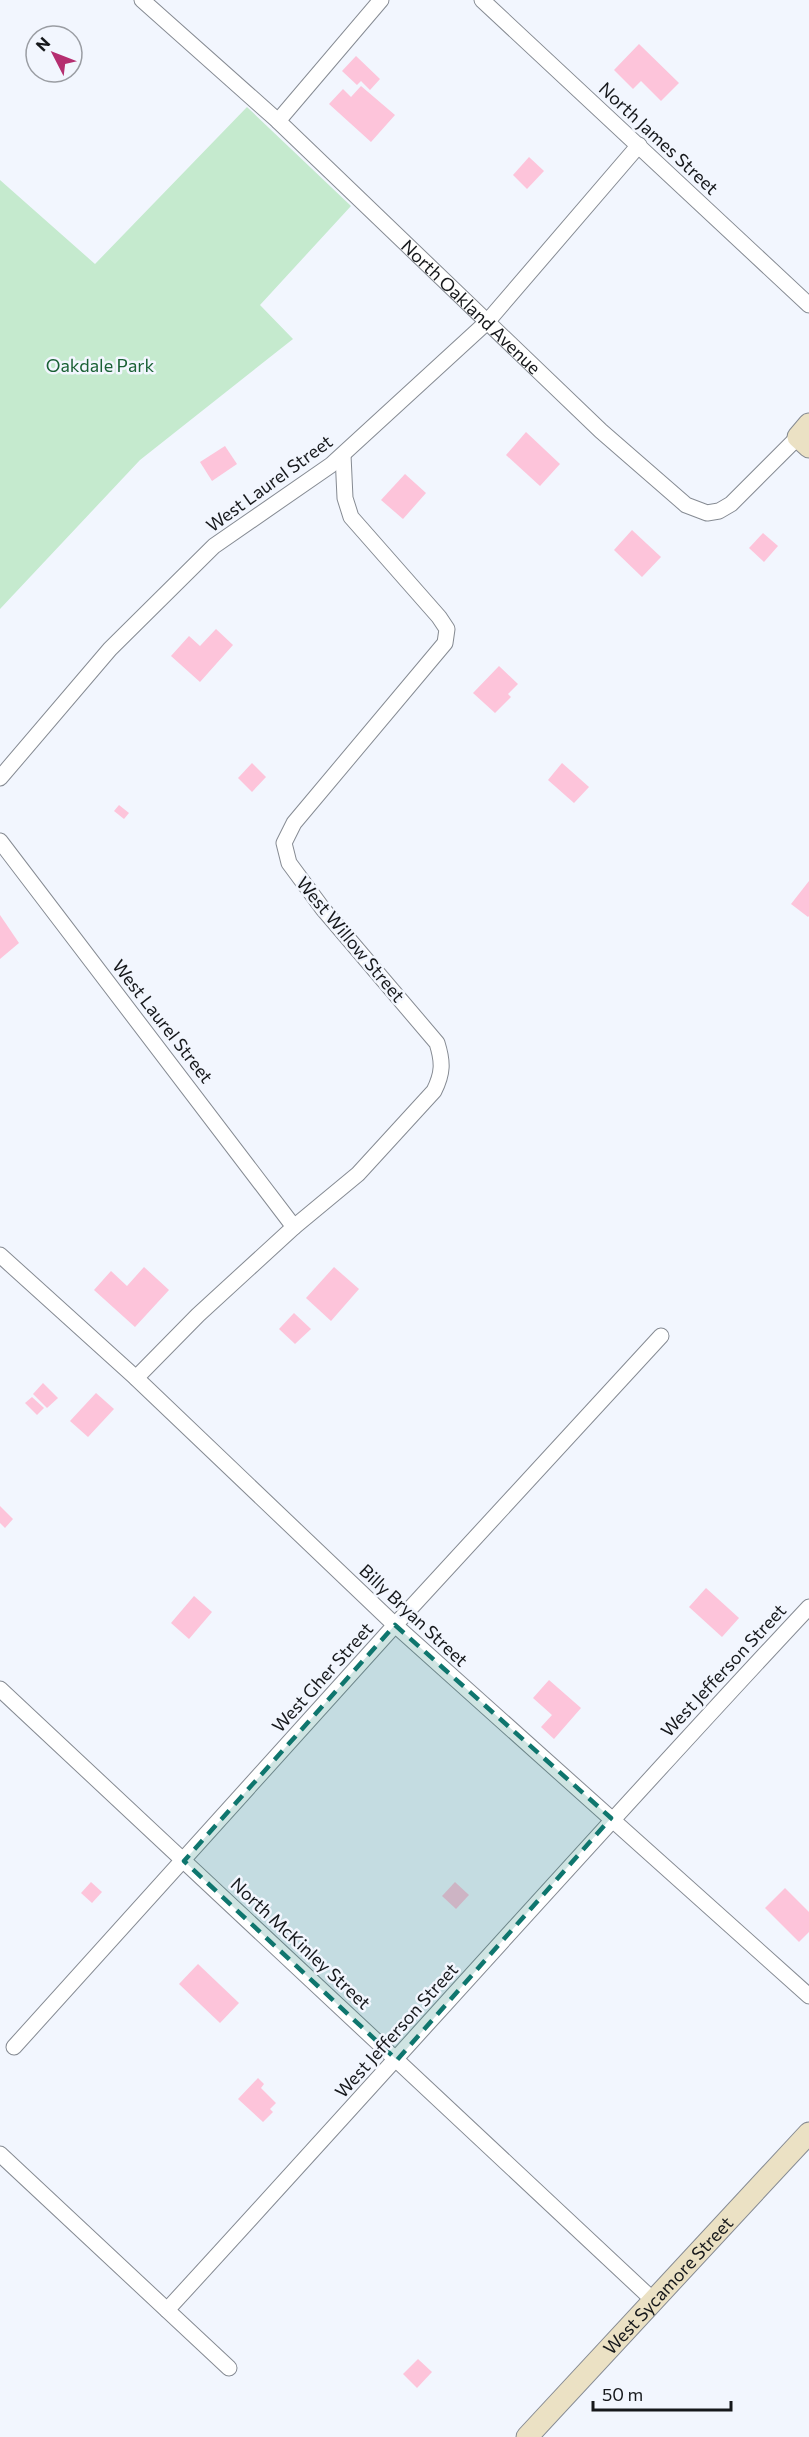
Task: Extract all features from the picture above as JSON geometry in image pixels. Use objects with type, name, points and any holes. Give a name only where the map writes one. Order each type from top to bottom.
[{"type":"street","name":"North Oakland Avenue","points":[[142,0],[278,121],[601,431],[686,505],[707,513],[719,511],[731,504],[805,436]]},
{"type":"street","points":[[278,121],[381,0]]},
{"type":"street","name":"North James Street","points":[[482,0],[809,305]]},
{"type":"street","name":"West Laurel Street","points":[[0,778],[110,650],[214,546],[343,455],[487,322],[639,145]]},
{"type":"street","name":"West Willow Street","points":[[136,1378],[192,1320],[294,1227],[358,1174],[434,1091],[440,1079],[443,1061],[437,1043],[323,909],[289,863],[284,843],[294,822],[445,642],[447,629],[351,517],[345,498],[343,455]]},
{"type":"street","name":"West Laurel Street","points":[[0,841],[294,1227]]},
{"type":"street","name":"Billy Bryan Street","points":[[0,1255],[136,1378],[395,1625],[809,1996]]},
{"type":"street","name":"West Gher Street","points":[[14,2047],[395,1625],[661,1336]]},
{"type":"street","name":"West Jefferson Street","points":[[167,2310],[397,2060],[611,1818],[809,1607]]},
{"type":"street","name":"North McKinley Street","points":[[0,1689],[653,2300]]},
{"type":"street","name":"West Sycamore Street","points":[[527,2437],[809,2133]]},
{"type":"street","points":[[0,2154],[229,2368]]},
{"type":"highlighted area","points":[[395,1625],[611,1818],[397,2060],[184,1861]]},
{"type":"green space","name":"Oakdale Park","points":[[247,107],[351,206],[260,305],[293,339],[140,460],[0,609],[0,180],[95,264]]},
{"type":"building","points":[[639,44],[679,83],[661,101],[641,81],[633,89],[614,70]]},
{"type":"building","points":[[356,56],[380,79],[370,90],[361,81],[357,85],[342,71]]},
{"type":"building","points":[[361,86],[395,115],[371,142],[329,104],[343,89],[351,97]]},
{"type":"building","points":[[529,157],[544,171],[527,189],[513,175]]},
{"type":"building","points":[[526,432],[560,464],[540,486],[506,455]]},
{"type":"building","points":[[225,446],[237,464],[212,481],[200,462]]},
{"type":"building","points":[[405,474],[426,493],[403,519],[381,500]]},
{"type":"building","points":[[632,530],[661,557],[642,577],[614,550]]},
{"type":"building","points":[[763,533],[778,546],[764,562],[749,548]]},
{"type":"building","points":[[216,629],[233,645],[200,682],[171,656],[189,636],[200,646]]},
{"type":"building","points":[[499,666],[518,684],[508,694],[511,697],[495,713],[473,693]]},
{"type":"building","points":[[252,763],[266,777],[252,792],[238,778]]},
{"type":"building","points":[[562,763],[589,787],[574,803],[548,780]]},
{"type":"building","points":[[119,805],[129,813],[124,819],[114,811]]},
{"type":"building","points":[[809,881],[809,916],[808,917],[791,904]]},
{"type":"building","points":[[0,915],[19,943],[0,959]]},
{"type":"building","points":[[144,1267],[169,1290],[135,1327],[94,1290],[111,1271],[127,1286]]},
{"type":"building","points":[[334,1267],[359,1289],[331,1321],[306,1298]]},
{"type":"building","points":[[294,1313],[311,1329],[295,1344],[279,1329]]},
{"type":"building","points":[[43,1383],[58,1398],[47,1408],[33,1394]]},
{"type":"building","points":[[96,1393],[114,1409],[88,1437],[70,1421]]},
{"type":"building","points":[[32,1397],[44,1408],[37,1415],[25,1403]]},
{"type":"building","points":[[0,1506],[13,1519],[5,1528],[0,1523]]},
{"type":"building","points":[[706,1588],[739,1618],[722,1637],[689,1607]]},
{"type":"building","points":[[194,1596],[212,1612],[189,1639],[171,1623]]},
{"type":"building","points":[[549,1680],[581,1708],[554,1739],[541,1727],[552,1715],[533,1698]]},
{"type":"building","points":[[91,1882],[102,1892],[92,1903],[81,1893]]},
{"type":"building","points":[[455,1882],[469,1895],[456,1909],[442,1896]]},
{"type":"building","points":[[785,1888],[809,1912],[809,1932],[799,1942],[765,1908]]},
{"type":"building","points":[[198,1964],[239,2003],[220,2023],[179,1984]]},
{"type":"building","points":[[258,2078],[264,2084],[261,2088],[276,2103],[270,2109],[273,2112],[263,2122],[238,2099]]},
{"type":"building","points":[[418,2359],[432,2372],[417,2388],[403,2374]]}]
